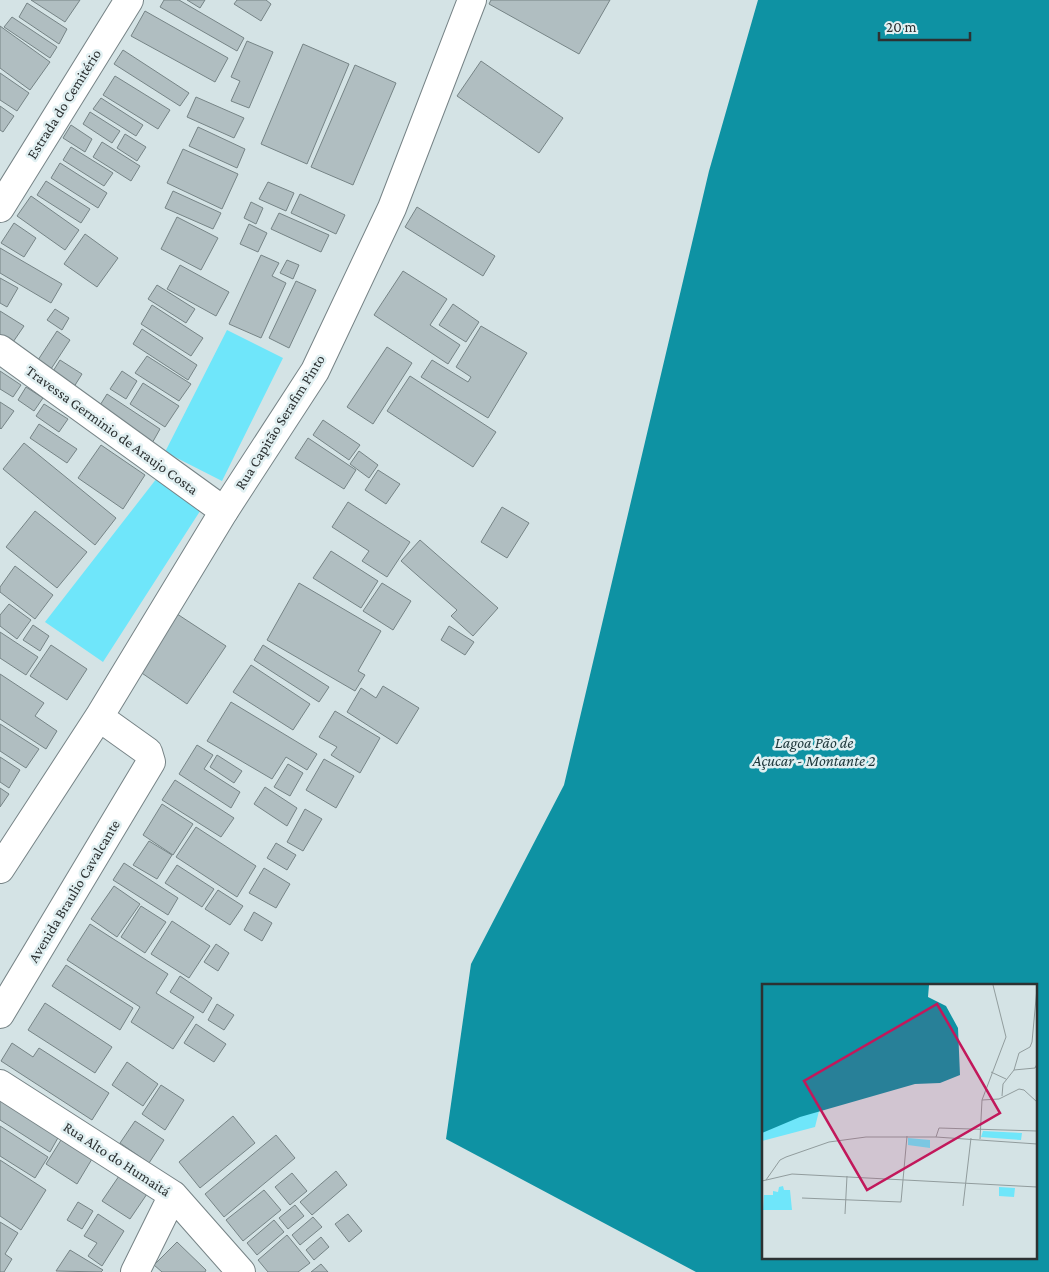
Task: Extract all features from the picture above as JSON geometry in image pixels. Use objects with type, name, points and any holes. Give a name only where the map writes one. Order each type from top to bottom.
[{"type":"street","name":"Estrada do Cemitério","points":[[0,208],[129,0]]},
{"type":"street","name":"Rua Capitão Serafim Pinto","points":[[0,869],[99,716],[224,511],[315,371],[392,208],[472,0]]},
{"type":"street","name":"Travessa Germinio de Araujo Costa","points":[[0,349],[224,511]]},
{"type":"street","name":"Avenida Braulio Cavalcante","points":[[0,1014],[151,762],[148,752],[99,716]]},
{"type":"street","name":"Rua Alto do Humaitá","points":[[0,1084],[173,1195],[241,1272]]},
{"type":"street","points":[[135,1272],[173,1195]]},
{"type":"shaded area","points":[[227,330],[283,358],[222,481],[165,452]]},
{"type":"shaded area","points":[[157,478],[202,508],[103,662],[45,622]]},
{"type":"water","name":"Lagoa Pão de Açucar - Montante 2","points":[[758,0],[1049,0],[1049,1272],[696,1272],[446,1139],[471,964],[564,785],[709,171]]},
{"type":"building","points":[[31,0],[80,0],[65,22]]},
{"type":"building","points":[[164,0],[179,0],[244,38],[237,51],[160,7]]},
{"type":"building","points":[[187,0],[205,0],[200,8]]},
{"type":"building","points":[[237,0],[266,0],[271,4],[261,21],[234,4]]},
{"type":"building","points":[[491,0],[610,0],[579,54],[489,4]]},
{"type":"building","points":[[27,3],[67,29],[59,44],[19,17]]},
{"type":"building","points":[[145,11],[228,58],[215,82],[131,36]]},
{"type":"building","points":[[12,17],[57,47],[50,58],[4,27]]},
{"type":"building","points":[[0,26],[50,62],[30,90],[0,68]]},
{"type":"building","points":[[247,41],[273,52],[249,108],[231,101],[240,81],[231,77]]},
{"type":"building","points":[[303,44],[349,64],[307,164],[261,144]]},
{"type":"building","points":[[123,50],[189,93],[180,106],[114,64]]},
{"type":"building","points":[[481,61],[563,118],[539,153],[457,96]]},
{"type":"building","points":[[355,65],[396,83],[353,185],[311,167]]},
{"type":"building","points":[[0,73],[29,93],[17,111],[0,100]]},
{"type":"building","points":[[115,76],[170,110],[158,129],[103,95]]},
{"type":"building","points":[[196,97],[244,118],[234,138],[187,117]]},
{"type":"building","points":[[101,98],[143,125],[136,136],[93,109]]},
{"type":"building","points":[[0,106],[14,116],[3,132],[0,130]]},
{"type":"building","points":[[90,112],[120,131],[112,143],[83,124]]},
{"type":"building","points":[[71,125],[92,139],[85,152],[63,138]]},
{"type":"building","points":[[198,127],[245,149],[237,168],[189,146]]},
{"type":"building","points":[[125,134],[146,147],[137,161],[117,148]]},
{"type":"building","points":[[102,142],[140,166],[131,181],[93,157]]},
{"type":"building","points":[[71,147],[113,173],[104,186],[63,160]]},
{"type":"building","points":[[183,149],[238,174],[222,209],[167,183]]},
{"type":"building","points":[[60,163],[107,193],[98,208],[51,178]]},
{"type":"building","points":[[46,181],[90,209],[81,223],[37,195]]},
{"type":"building","points":[[268,182],[294,193],[286,211],[259,199]]},
{"type":"building","points":[[173,191],[221,213],[213,229],[165,208]]},
{"type":"building","points":[[300,194],[345,215],[336,234],[291,213]]},
{"type":"building","points":[[31,196],[79,230],[65,250],[17,216]]},
{"type":"building","points":[[251,202],[263,208],[256,224],[244,218]]},
{"type":"building","points":[[417,207],[495,256],[483,276],[405,227]]},
{"type":"building","points":[[279,213],[329,235],[321,252],[271,229]]},
{"type":"building","points":[[177,217],[218,238],[201,270],[161,249]]},
{"type":"building","points":[[14,223],[36,238],[24,257],[1,243]]},
{"type":"building","points":[[249,224],[267,233],[258,252],[240,244]]},
{"type":"building","points":[[85,234],[118,258],[97,287],[64,264]]},
{"type":"building","points":[[0,248],[62,284],[51,303],[0,273]]},
{"type":"building","points":[[261,255],[279,263],[272,276],[286,283],[261,338],[229,324]]},
{"type":"building","points":[[287,260],[299,265],[293,279],[280,273]]},
{"type":"building","points":[[180,265],[229,292],[216,316],[167,289]]},
{"type":"building","points":[[403,271],[447,299],[430,325],[460,345],[448,364],[374,315]]},
{"type":"building","points":[[0,278],[18,288],[7,307],[0,303]]},
{"type":"building","points":[[296,281],[316,290],[289,348],[269,338]]},
{"type":"building","points":[[157,285],[195,309],[186,323],[148,299]]},
{"type":"building","points":[[453,304],[479,322],[466,342],[439,325]]},
{"type":"building","points":[[152,305],[203,338],[191,356],[141,324]]},
{"type":"building","points":[[55,309],[69,318],[62,330],[47,320]]},
{"type":"building","points":[[0,311],[24,326],[11,345],[0,338]]},
{"type":"building","points":[[481,326],[527,353],[488,418],[421,377],[432,360],[468,382],[471,377],[456,367]]},
{"type":"building","points":[[142,329],[197,365],[188,380],[133,344]]},
{"type":"building","points":[[57,331],[70,340],[51,369],[38,360]]},
{"type":"building","points":[[387,347],[412,363],[373,424],[347,407]]},
{"type":"building","points":[[147,356],[191,384],[179,401],[135,373]]},
{"type":"building","points":[[60,360],[82,374],[72,390],[50,376]]},
{"type":"building","points":[[0,371],[21,385],[13,397],[0,389]]},
{"type":"building","points":[[122,371],[137,381],[126,399],[110,389]]},
{"type":"building","points":[[410,376],[496,432],[473,467],[387,411]]},
{"type":"building","points":[[143,383],[179,406],[165,427],[130,404]]},
{"type":"building","points":[[26,387],[43,398],[34,411],[18,400]]},
{"type":"building","points":[[107,394],[160,429],[151,445],[97,410]]},
{"type":"building","points":[[0,402],[14,411],[1,429],[0,428]]},
{"type":"building","points":[[44,404],[68,419],[59,432],[36,416]]},
{"type":"building","points":[[323,420],[360,445],[349,460],[313,435]]},
{"type":"building","points":[[39,424],[77,449],[67,463],[30,438]]},
{"type":"building","points":[[308,438],[356,470],[344,489],[295,458]]},
{"type":"building","points":[[24,443],[116,518],[95,545],[3,469]]},
{"type":"building","points":[[101,445],[145,475],[123,509],[78,478]]},
{"type":"building","points":[[359,451],[378,465],[369,478],[350,464]]},
{"type":"building","points":[[378,470],[400,484],[386,504],[365,490]]},
{"type":"building","points":[[348,502],[410,542],[387,577],[362,561],[369,551],[332,527]]},
{"type":"building","points":[[502,507],[529,523],[507,558],[481,542]]},
{"type":"building","points":[[35,511],[87,552],[57,588],[6,547]]},
{"type":"building","points":[[420,540],[498,608],[473,636],[451,616],[457,610],[401,561]]},
{"type":"building","points":[[331,551],[378,581],[361,608],[313,578]]},
{"type":"building","points":[[15,566],[53,595],[35,619],[0,592],[0,587]]},
{"type":"building","points":[[299,583],[381,631],[358,671],[365,675],[355,691],[267,640]]},
{"type":"building","points":[[382,583],[411,601],[393,630],[363,611]]},
{"type":"building","points":[[9,604],[31,620],[17,639],[0,626],[0,615]]},
{"type":"building","points":[[171,610],[226,646],[187,704],[133,667]]},
{"type":"building","points":[[33,625],[49,636],[40,651],[23,640]]},
{"type":"building","points":[[449,626],[474,642],[465,655],[441,640]]},
{"type":"building","points":[[0,632],[38,657],[26,675],[0,658]]},
{"type":"building","points":[[51,645],[87,669],[67,700],[30,676]]},
{"type":"building","points":[[263,645],[329,687],[319,702],[254,660]]},
{"type":"building","points":[[251,665],[310,704],[293,730],[233,692]]},
{"type":"building","points":[[0,674],[44,703],[35,716],[57,731],[46,749],[0,719]]},
{"type":"building","points":[[383,686],[419,708],[397,744],[347,712],[361,688],[376,698]]},
{"type":"building","points":[[231,702],[317,754],[307,770],[286,757],[272,779],[207,741]]},
{"type":"building","points":[[335,711],[380,738],[360,773],[331,755],[337,747],[319,737]]},
{"type":"building","points":[[0,724],[39,749],[26,768],[0,751]]},
{"type":"building","points":[[197,745],[213,755],[204,769],[240,792],[231,808],[179,774]]},
{"type":"building","points":[[217,755],[242,771],[234,783],[210,767]]},
{"type":"building","points":[[0,757],[20,770],[9,788],[0,782]]},
{"type":"building","points":[[324,759],[354,776],[336,808],[306,790]]},
{"type":"building","points":[[288,764],[303,773],[290,796],[274,787]]},
{"type":"building","points":[[175,780],[234,818],[221,837],[162,800]]},
{"type":"building","points":[[265,787],[297,808],[287,826],[254,804]]},
{"type":"building","points":[[0,788],[9,794],[0,807]]},
{"type":"building","points":[[162,804],[193,824],[173,855],[143,835]]},
{"type":"building","points":[[305,809],[322,819],[303,851],[287,842]]},
{"type":"building","points":[[196,827],[256,866],[237,897],[176,857]]},
{"type":"building","points":[[149,841],[172,855],[157,879],[133,865]]},
{"type":"building","points":[[276,843],[296,855],[287,870],[267,858]]},
{"type":"building","points":[[124,863],[178,898],[168,915],[113,880]]},
{"type":"building","points":[[177,865],[214,889],[202,907],[165,883]]},
{"type":"building","points":[[264,868],[290,884],[276,908],[249,893]]},
{"type":"building","points":[[114,886],[140,904],[117,937],[91,919]]},
{"type":"building","points":[[218,890],[243,906],[230,925],[205,909]]},
{"type":"building","points":[[141,906],[166,922],[145,953],[121,937]]},
{"type":"building","points":[[254,912],[272,923],[262,941],[244,930]]},
{"type":"building","points":[[172,921],[210,946],[189,978],[151,954]]},
{"type":"building","points":[[90,924],[168,974],[156,993],[194,1017],[173,1049],[131,1022],[140,1007],[67,960]]},
{"type":"building","points":[[216,944],[229,953],[218,971],[204,962]]},
{"type":"building","points":[[66,965],[133,1008],[120,1030],[52,986]]},
{"type":"building","points":[[180,976],[212,998],[203,1013],[170,992]]},
{"type":"building","points":[[45,1003],[112,1047],[95,1073],[28,1030]]},
{"type":"building","points":[[217,1004],[234,1015],[224,1030],[208,1020]]},
{"type":"building","points":[[196,1024],[226,1044],[214,1062],[184,1043]]},
{"type":"building","points":[[12,1043],[33,1057],[39,1048],[109,1093],[92,1120],[1,1061]]},
{"type":"building","points":[[127,1062],[158,1084],[143,1106],[112,1085]]},
{"type":"building","points":[[161,1085],[184,1100],[165,1130],[142,1114]]},
{"type":"building","points":[[0,1099],[59,1136],[50,1152],[0,1120]]},
{"type":"building","points":[[233,1116],[255,1143],[200,1188],[179,1162]]},
{"type":"building","points":[[135,1121],[164,1140],[149,1163],[120,1143]]},
{"type":"building","points":[[0,1126],[48,1157],[35,1178],[0,1156]]},
{"type":"building","points":[[276,1135],[295,1158],[224,1217],[205,1194]]},
{"type":"building","points":[[61,1140],[92,1159],[77,1184],[46,1164]]},
{"type":"building","points":[[0,1160],[46,1190],[21,1230],[0,1216]]},
{"type":"building","points":[[336,1171],[347,1185],[312,1215],[300,1202]]},
{"type":"building","points":[[292,1173],[307,1191],[290,1205],[275,1187]]},
{"type":"building","points":[[119,1176],[147,1194],[130,1219],[102,1201]]},
{"type":"building","points":[[264,1190],[281,1210],[243,1241],[226,1220]]},
{"type":"building","points":[[78,1202],[93,1211],[82,1229],[67,1220]]},
{"type":"building","points":[[295,1205],[304,1216],[288,1229],[279,1218]]},
{"type":"building","points":[[98,1214],[124,1231],[102,1266],[88,1256],[97,1243],[84,1236]]},
{"type":"building","points":[[348,1214],[362,1231],[349,1242],[335,1224]]},
{"type":"building","points":[[313,1217],[322,1227],[300,1245],[292,1235]]},
{"type":"building","points":[[274,1220],[284,1232],[257,1255],[247,1243]]},
{"type":"building","points":[[0,1222],[18,1233],[5,1254],[12,1259],[4,1272],[0,1272]]},
{"type":"building","points":[[287,1235],[310,1263],[298,1272],[268,1272],[258,1260]]},
{"type":"building","points":[[321,1237],[329,1247],[314,1260],[306,1250]]},
{"type":"building","points":[[177,1242],[206,1270],[205,1272],[162,1272],[154,1265]]},
{"type":"building","points":[[70,1250],[103,1270],[101,1272],[56,1271]]},
{"type":"building","points":[[321,1264],[328,1272],[311,1272]]}]
